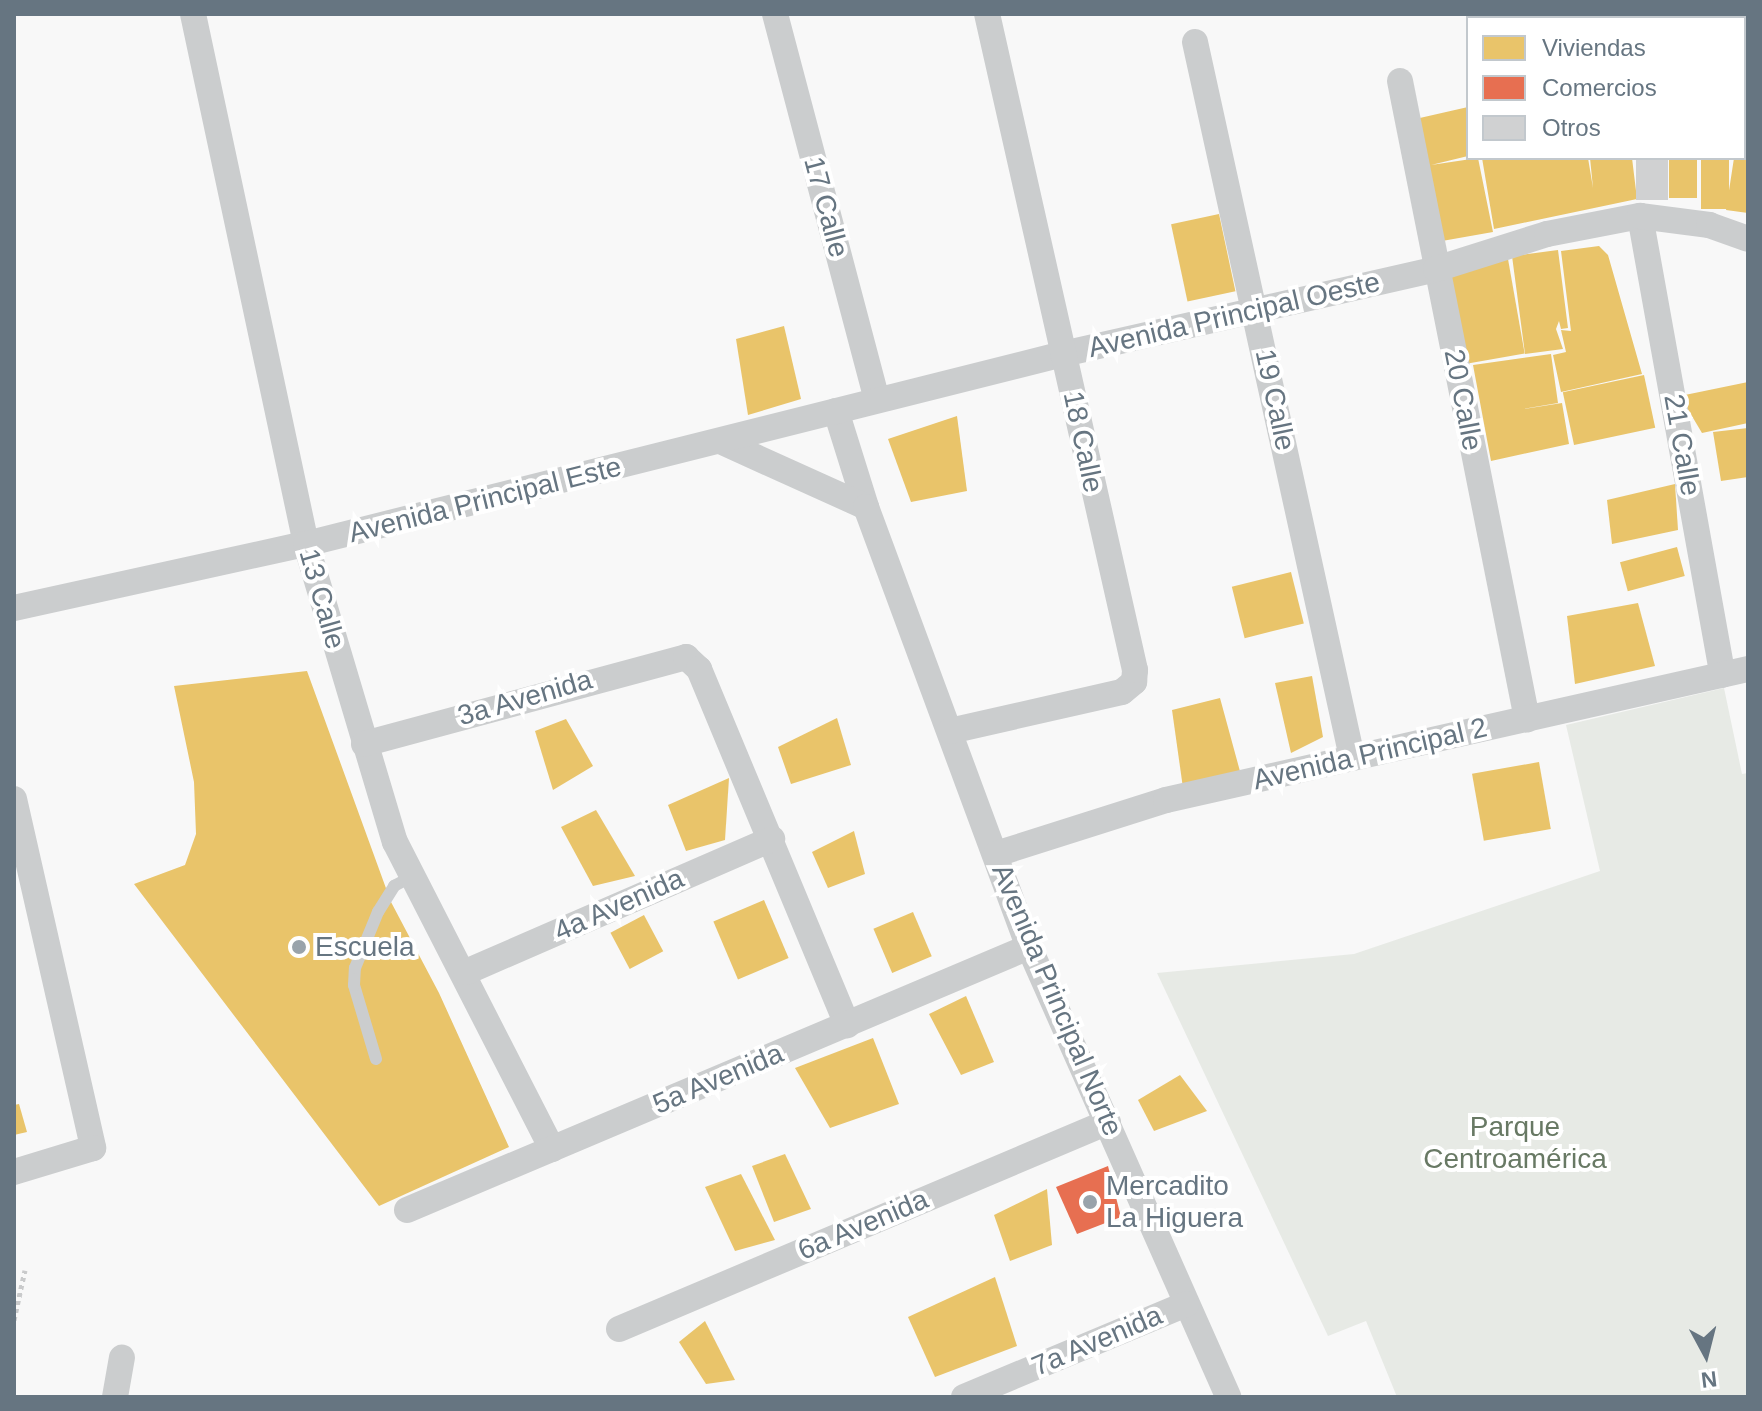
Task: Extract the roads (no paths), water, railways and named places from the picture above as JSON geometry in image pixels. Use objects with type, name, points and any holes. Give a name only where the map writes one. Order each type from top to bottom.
[{"type":"street","name":"13 Calle","points":[[193,14],[306,544],[364,744],[409,878],[466,972],[552,1149]]},
{"type":"street","name":"17 Calle","points":[[775,14],[877,400]]},
{"type":"street","name":"18 Calle","points":[[950,731],[1122,692],[1134,682],[987,14]]},
{"type":"street","name":"19 Calle","points":[[1195,42],[1257,312],[1352,757]]},
{"type":"street","name":"20 Calle","points":[[1400,81],[1527,719]]},
{"type":"street","name":"Avenida Principal Oeste","points":[[720,441],[1063,354],[1436,269],[1547,234],[1640,216],[1709,225],[1748,239]]},
{"type":"street","name":"21 Calle","points":[[1640,216],[1736,672]]},
{"type":"street","name":"Avenida Principal Norte","points":[[836,411],[866,507],[1029,947],[1228,1397]]},
{"type":"street","name":"Avenida Principal Este","points":[[14,608],[306,544],[720,441]]},
{"type":"street","points":[[720,441],[866,507]]},
{"type":"street","name":"3a Avenida","points":[[364,744],[686,657],[699,669],[772,839]]},
{"type":"street","name":"Avenida Principal 2","points":[[996,854],[1166,800],[1736,672]]},
{"type":"street","points":[[14,799],[93,1148],[14,1172]]},
{"type":"street","points":[[772,839],[847,1025]]},
{"type":"street","name":"4a Avenida","points":[[466,972],[772,839]]},
{"type":"street","name":"5a Avenida","points":[[407,1210],[1029,947]]},
{"type":"street","name":"6a Avenida","points":[[619,1329],[1108,1122]]},
{"type":"street","name":"7a Avenida","points":[[964,1397],[1186,1304]]},
{"type":"street","points":[[115,1397],[122,1358]]},
{"type":"lane","points":[[376,1059],[354,985],[355,968],[378,912],[394,886],[409,878]]},
{"type":"place","name":"Escuela","points":[[299,947]]},
{"type":"place","name":"Mercadito La Higuera","points":[[1090,1202]]},
{"type":"park label","name":"Parque Centroamérica","points":[[1515,1143]]}]
